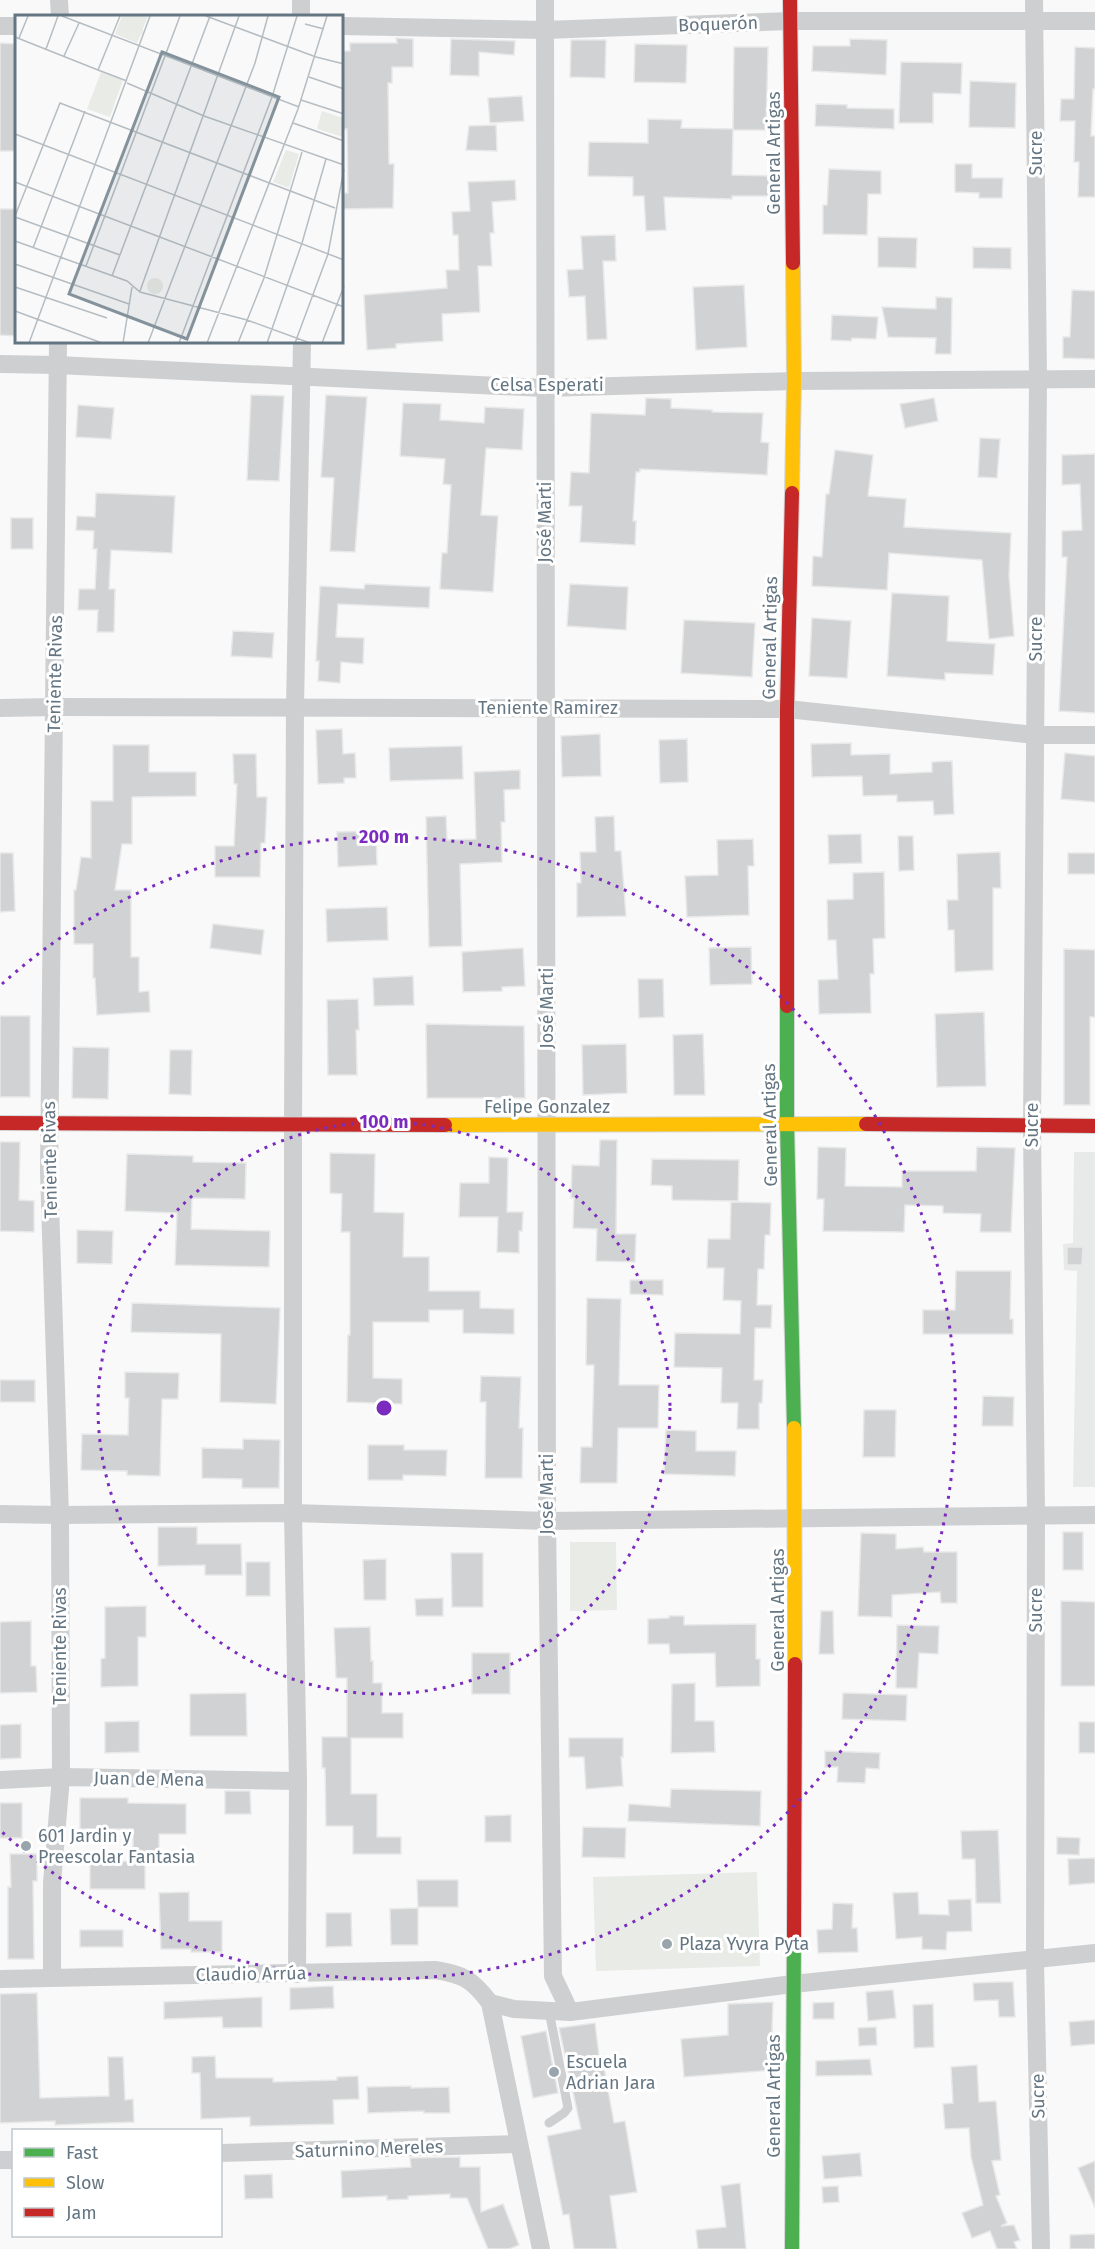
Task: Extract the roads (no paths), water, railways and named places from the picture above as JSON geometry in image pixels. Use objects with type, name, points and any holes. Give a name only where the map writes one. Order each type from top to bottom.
[{"type":"street","points":[[59,0],[60,15]]},
{"type":"street","name":"José Marti","points":[[545,0],[547,1521],[553,1976],[570,2012]]},
{"type":"street","name":"General Artigas","points":[[790,0],[794,381],[787,708],[787,1123],[796,1518],[792,2249]]},
{"type":"street","name":"Sucre","points":[[1034,0],[1038,379],[1032,1126],[1036,1515],[1035,1960],[1041,2249]]},
{"type":"street","name":"Boquerón","points":[[344,26],[545,30],[791,21],[1095,21]]},
{"type":"street","name":"Teniente Rivas","points":[[52,1977],[52,1882],[61,1778],[60,1515],[49,1184],[58,344]]},
{"type":"street","points":[[297,1974],[298,1780],[293,1513],[293,1125],[296,707],[302,344]]},
{"type":"street","name":"Celsa Esperati","points":[[0,364],[544,388],[794,381],[1095,379]]},
{"type":"street","name":"Teniente Ramirez","points":[[0,708],[55,706],[787,708],[1035,735],[1095,735]]},
{"type":"street","name":"Felipe Gonzalez","points":[[0,1123],[293,1125],[787,1123],[1095,1126]]},
{"type":"street","points":[[0,1514],[293,1513],[547,1521],[1095,1515]]},
{"type":"street","name":"Juan de Mena","points":[[0,1779],[298,1780]]},
{"type":"street","points":[[541,2249],[489,2003],[514,2009],[570,2012],[793,1984],[1095,1953]]},
{"type":"street","name":"Claudio Arrúa","points":[[0,1979],[435,1970],[454,1973],[468,1979],[480,1989],[489,2003]]},
{"type":"street","name":"Saturnino Mereles","points":[[222,2153],[518,2144]]},
{"type":"lane","points":[[549,2011],[568,2108],[549,2122]]},
{"type":"place","name":"601 Jardin y Preescolar Fantasia","points":[[26,1846]]},
{"type":"place","name":"Plaza Yvyra Pyta","points":[[667,1944]]},
{"type":"place","name":"Escuela Adrian Jara","points":[[554,2072]]}]
